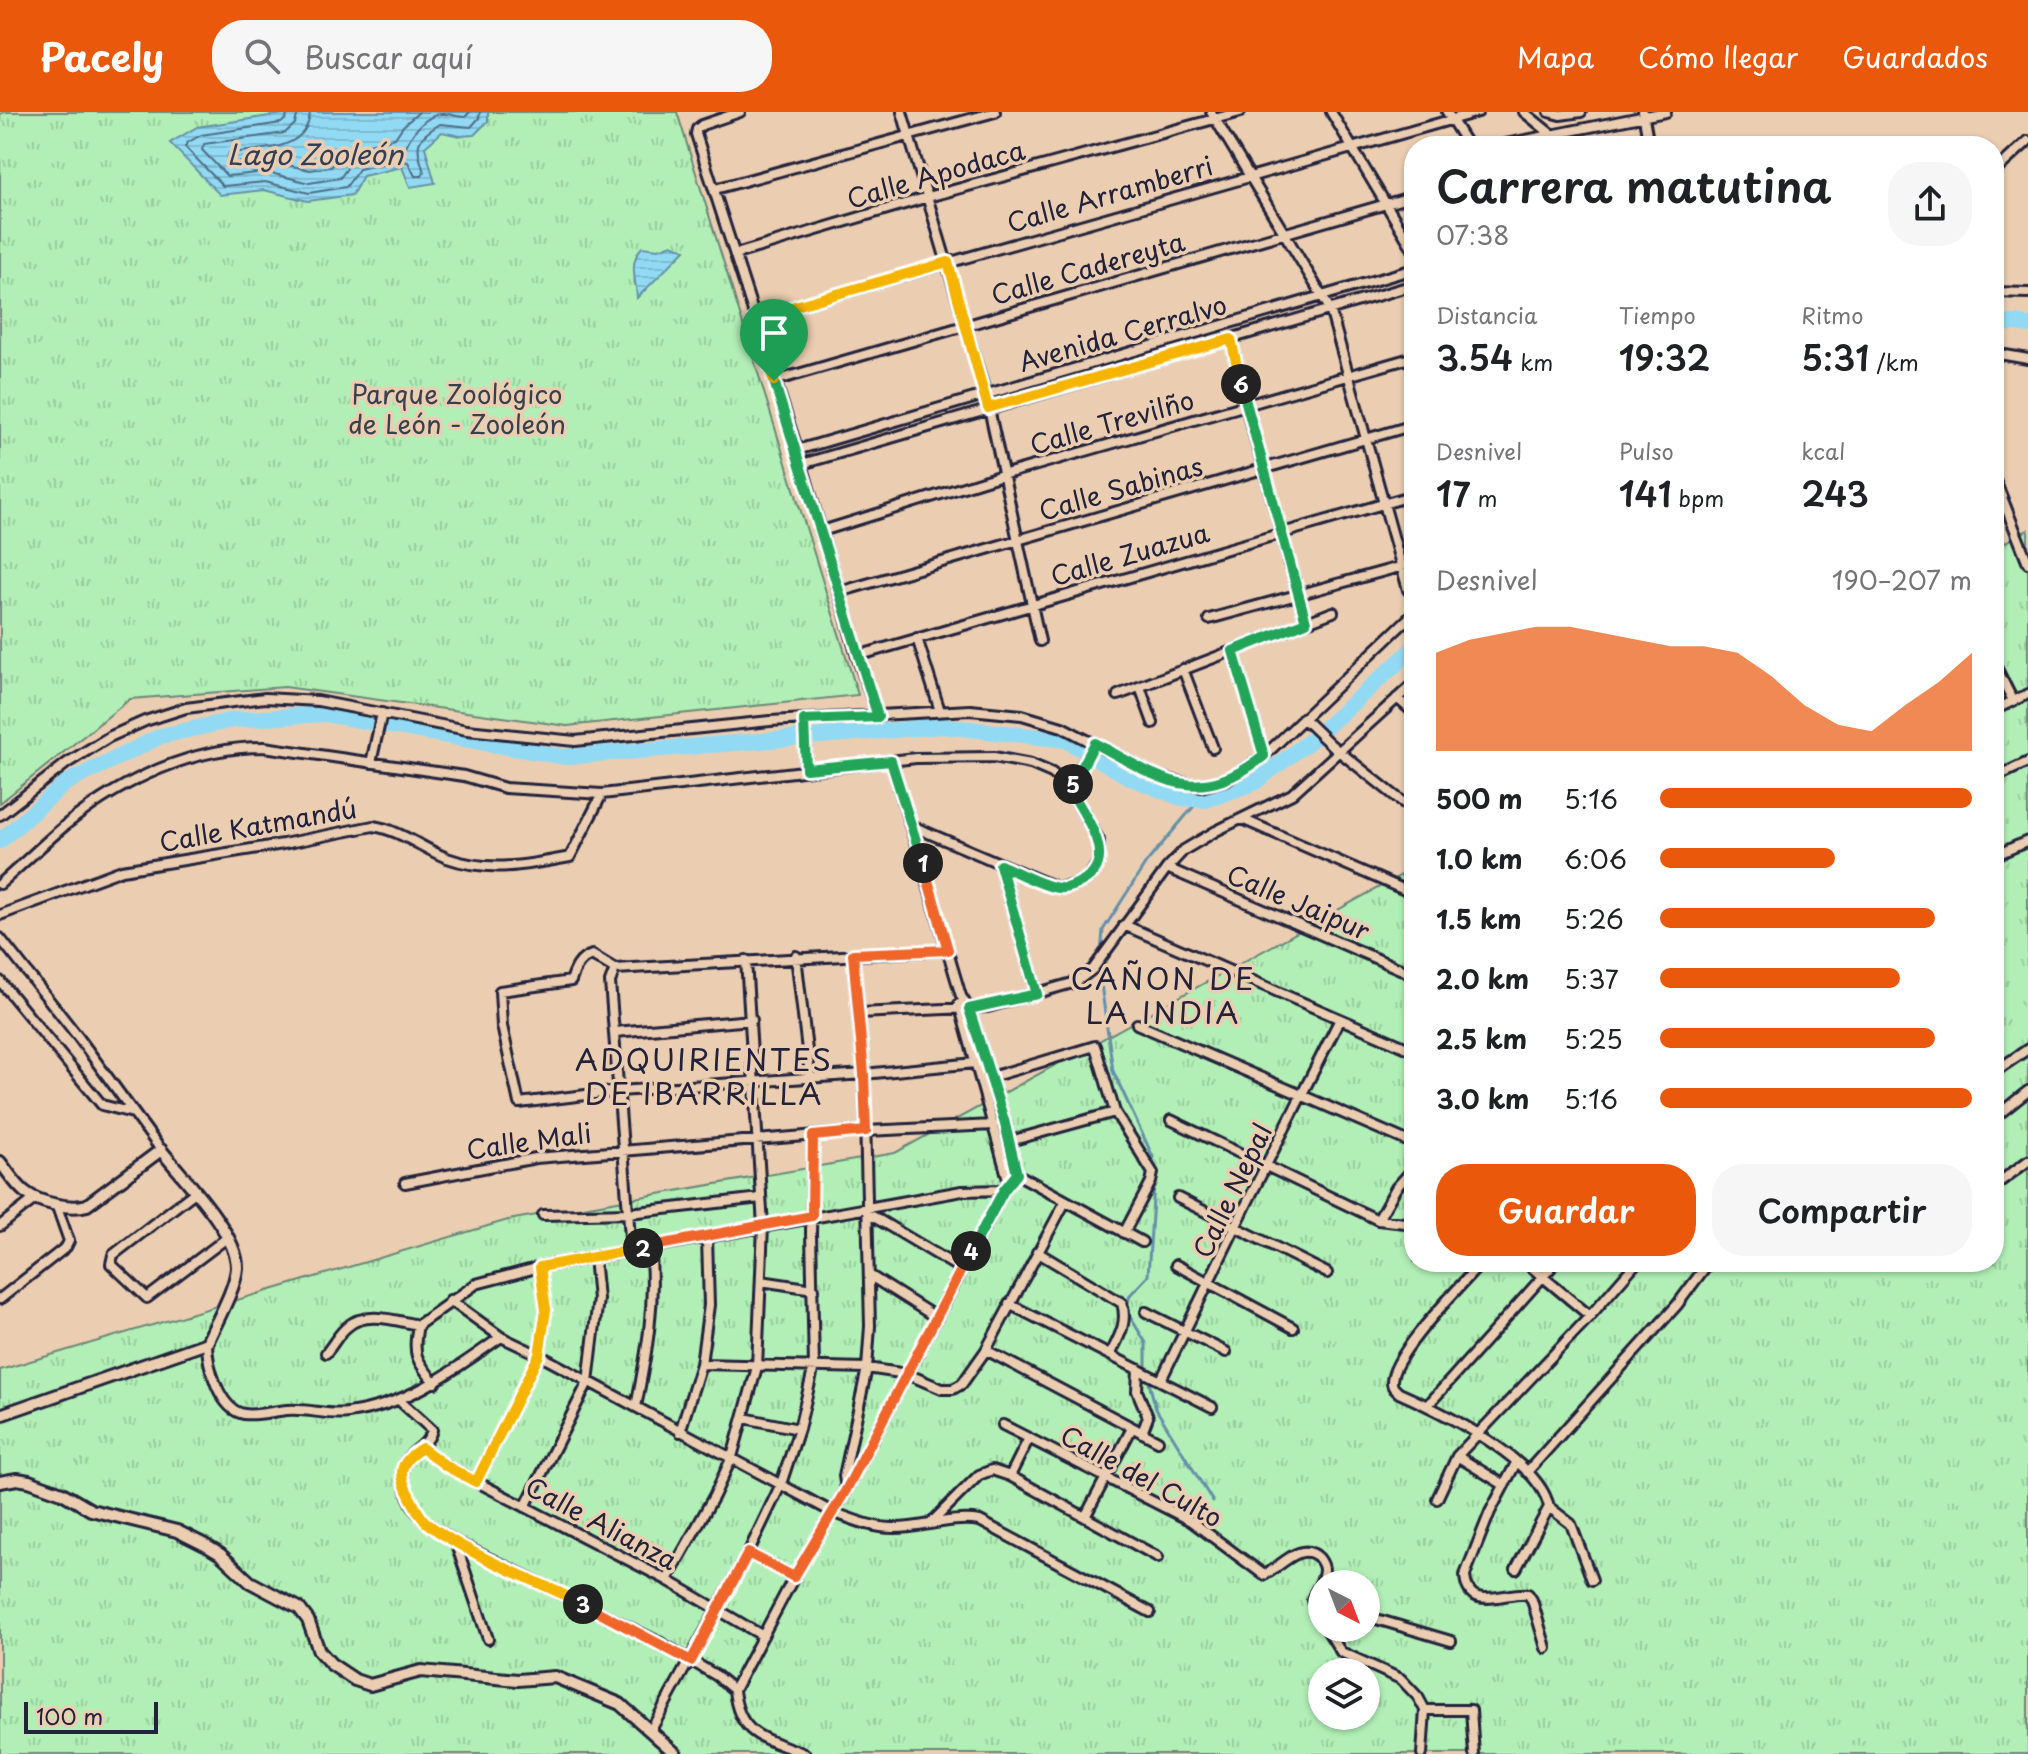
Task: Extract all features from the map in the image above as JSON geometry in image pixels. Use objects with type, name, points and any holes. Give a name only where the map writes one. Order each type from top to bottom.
[{"type":"street","points":[[740,112],[697,129],[696,134],[802,464],[857,656],[878,717]]},
{"type":"street","points":[[902,112],[986,395],[1040,641]]},
{"type":"street","points":[[715,189],[995,112]]},
{"type":"street","name":"Calle Apodaca","points":[[736,254],[1213,116],[1240,112]]},
{"type":"street","points":[[1331,112],[1404,234]]},
{"type":"street","name":"Calle Arramberri","points":[[754,318],[1352,148],[1450,116],[1478,112]]},
{"type":"street","points":[[1524,112],[1551,134]]},
{"type":"street","points":[[1549,112],[1560,115],[1581,112]]},
{"type":"street","points":[[1542,136],[1666,112]]},
{"type":"street","points":[[1643,114],[1647,136]]},
{"type":"street","points":[[1213,116],[1330,309],[1404,577]]},
{"type":"street","points":[[1450,116],[1462,136]]},
{"type":"street","points":[[2004,163],[2028,141]]},
{"type":"street","name":"Calle Cadereyta","points":[[774,381],[1404,199]]},
{"type":"street","name":"Avenida Cerralvo","points":[[797,450],[1404,272]]},
{"type":"street","name":"Avenida Cerralvo","points":[[802,464],[1404,288]]},
{"type":"street","points":[[2004,292],[2028,293]]},
{"type":"street","points":[[1231,339],[1246,406],[1306,622]]},
{"type":"street","points":[[2004,355],[2028,359]]},
{"type":"street","name":"Calle Trevilño","points":[[822,531],[1002,475],[1404,360]]},
{"type":"street","name":"Calle Sabinas","points":[[839,592],[1404,428]]},
{"type":"street","name":"Calle Zuazua","points":[[857,656],[1404,498]]},
{"type":"street","points":[[2004,502],[2028,563]]},
{"type":"street","points":[[1209,619],[1404,566]]},
{"type":"street","points":[[1118,695],[1333,612]]},
{"type":"street","points":[[0,815],[67,763],[109,737],[145,721],[186,708],[265,698],[318,701],[381,718],[575,741],[970,710],[1022,715],[1062,727],[1094,747],[1156,776],[1201,787],[1229,779],[1264,756],[1306,722],[1404,623]]},
{"type":"street","points":[[917,638],[940,711]]},
{"type":"street","points":[[1233,651],[1264,756]]},
{"type":"street","points":[[1183,669],[1213,748]]},
{"type":"street","points":[[2004,683],[2013,701]]},
{"type":"street","points":[[1140,687],[1153,723]]},
{"type":"street","points":[[859,1013],[969,1009],[1076,982],[1093,969],[1167,868],[1184,850],[1292,794],[1404,692]]},
{"type":"street","points":[[2004,705],[2028,694]]},
{"type":"street","points":[[1397,698],[1404,704]]},
{"type":"street","points":[[372,759],[381,718]]},
{"type":"street","points":[[1306,722],[1404,803]]},
{"type":"street","points":[[804,725],[806,764]]},
{"type":"street","points":[[0,884],[68,823],[127,782],[187,759],[238,747],[372,759],[464,776],[505,788],[602,794],[806,764],[994,757],[1031,764],[1052,773],[1069,788],[1099,840],[1099,861],[1089,877],[1074,885],[1058,888],[912,826]]},
{"type":"street","points":[[1069,788],[1094,747]]},
{"type":"street","points":[[891,761],[961,996],[969,1009],[991,1077],[1017,1174]]},
{"type":"street","points":[[2004,773],[2028,762]]},
{"type":"street","name":"Calle Katmandú","points":[[0,915],[122,870],[373,826],[387,828],[449,858],[495,868],[513,868],[570,857],[602,794]]},
{"type":"street","points":[[1242,819],[1404,890]]},
{"type":"street","points":[[2004,852],[2028,841]]},
{"type":"street","points":[[1000,865],[1037,994]]},
{"type":"street","name":"Calle Jaipur","points":[[1167,868],[1404,971]]},
{"type":"street","points":[[1124,925],[1404,1047]]},
{"type":"street","points":[[0,938],[228,1237],[237,1269],[207,1343],[207,1360],[231,1410],[245,1415],[289,1410],[309,1410],[329,1415],[400,1401],[435,1383],[501,1337]]},
{"type":"street","points":[[948,950],[796,956],[615,969],[592,955],[585,957],[575,967],[571,981],[503,990],[499,994],[502,1026],[519,1103],[619,1091],[975,1063]]},
{"type":"street","points":[[846,1490],[844,1476],[867,1368],[870,1326],[864,1074],[853,954]]},
{"type":"street","points":[[796,956],[810,1076]]},
{"type":"street","points":[[667,1580],[732,1457],[757,1367],[763,1226],[746,960]]},
{"type":"street","points":[[615,969],[610,982],[631,1250]]},
{"type":"street","points":[[0,981],[102,1105],[134,1113]]},
{"type":"street","points":[[961,996],[958,1007],[1007,1171],[1006,1187]]},
{"type":"street","name":"Calle Nepal","points":[[1161,1380],[1340,1019]]},
{"type":"street","points":[[615,1032],[752,1020]]},
{"type":"street","points":[[1137,1024],[1404,1140]]},
{"type":"street","points":[[991,1077],[1091,1045],[1097,1049],[1115,1112],[1153,1173],[1124,1233]]},
{"type":"street","points":[[2004,1065],[2028,1049]]},
{"type":"street","points":[[2004,1110],[2028,1091]]},
{"type":"street","points":[[1010,1141],[1115,1112]]},
{"type":"street","points":[[1171,1120],[1378,1220],[1404,1223]]},
{"type":"street","name":"Calle Mali","points":[[405,1183],[536,1158],[866,1131],[994,1125]]},
{"type":"street","points":[[651,1730],[748,1553],[781,1484],[799,1429],[814,1366],[813,1136]]},
{"type":"street","points":[[0,1162],[25,1192],[36,1198],[78,1208],[87,1205],[161,1150]]},
{"type":"street","points":[[2004,1179],[2028,1161]]},
{"type":"street","points":[[1007,1171],[1142,1242]]},
{"type":"street","points":[[805,1754],[750,1729],[736,1709],[734,1690],[794,1577],[846,1490],[961,1269],[1006,1187],[1017,1174]]},
{"type":"street","points":[[1378,1220],[1404,1179]]},
{"type":"street","points":[[435,1383],[415,1356],[418,1325],[450,1300],[485,1281],[540,1267],[812,1216],[869,1211],[962,1191],[1006,1187]]},
{"type":"street","points":[[195,1192],[113,1255],[111,1264],[147,1298],[228,1237]]},
{"type":"street","points":[[0,1226],[36,1198]]},
{"type":"street","points":[[543,1215],[629,1213],[761,1198]]},
{"type":"street","points":[[1178,1198],[1327,1273]]},
{"type":"street","points":[[701,1364],[867,1368],[907,1374],[942,1389],[953,1389],[962,1384],[986,1350],[1065,1202]]},
{"type":"street","points":[[0,1299],[66,1247],[69,1241],[56,1204]]},
{"type":"street","points":[[869,1211],[961,1269]]},
{"type":"street","points":[[680,1432],[701,1364],[709,1305],[707,1238]]},
{"type":"street","points":[[636,1407],[651,1331],[654,1284],[650,1247]]},
{"type":"street","points":[[1037,1252],[1117,1297],[1122,1303],[1125,1314],[1123,1329],[1110,1355]]},
{"type":"street","points":[[525,1507],[588,1382],[598,1299],[594,1257]]},
{"type":"street","points":[[1176,1265],[1293,1328]]},
{"type":"street","points":[[476,1482],[539,1355],[546,1310],[540,1267]]},
{"type":"street","points":[[1473,1272],[1422,1328],[1404,1355],[1392,1383],[1393,1388],[1479,1433],[1527,1472],[1542,1488],[1549,1507],[1571,1524],[1592,1580]]},
{"type":"street","points":[[1537,1272],[1590,1316]]},
{"type":"street","points":[[1428,1405],[1547,1272]]},
{"type":"street","points":[[1437,1499],[1457,1456],[1628,1272]]},
{"type":"street","points":[[1527,1472],[1677,1305],[1702,1272]]},
{"type":"street","points":[[869,1275],[937,1318]]},
{"type":"street","points":[[761,1281],[814,1289]]},
{"type":"street","points":[[450,1300],[501,1337],[832,1512],[872,1526],[895,1528],[966,1518],[980,1521],[1150,1612]]},
{"type":"street","points":[[1009,1304],[1212,1407]]},
{"type":"street","points":[[1146,1312],[1226,1352]]},
{"type":"street","points":[[326,1353],[347,1326],[361,1319],[376,1318],[418,1325]]},
{"type":"street","points":[[0,1415],[207,1343]]},
{"type":"street","points":[[986,1350],[1158,1441]]},
{"type":"street","points":[[1138,1369],[1137,1391],[1148,1417],[1142,1433]]},
{"type":"street","points":[[400,1401],[432,1430],[422,1448],[410,1455],[402,1473],[403,1484],[426,1523],[454,1541],[691,1661],[734,1690]]},
{"type":"street","points":[[744,1418],[799,1429]]},
{"type":"street","name":"Calle del Culto","points":[[1003,1425],[1191,1521],[1264,1575],[1298,1552],[1308,1551],[1317,1555],[1324,1570]]},
{"type":"street","points":[[1085,1517],[1132,1428]]},
{"type":"street","points":[[854,1431],[875,1434]]},
{"type":"street","points":[[1010,1476],[1029,1438]]},
{"type":"street","name":"Calle Alianza","points":[[422,1448],[446,1466],[667,1580],[763,1636]]},
{"type":"street","points":[[1457,1456],[1504,1485]]},
{"type":"street","points":[[1516,1463],[1470,1563],[1465,1585],[1472,1595],[1483,1599],[1528,1594],[1546,1648]]},
{"type":"street","points":[[931,1523],[985,1471],[992,1470],[1010,1476],[1158,1557]]},
{"type":"street","points":[[0,1482],[17,1479],[29,1481],[62,1493],[91,1510],[177,1531],[205,1545],[220,1554],[250,1582],[299,1608],[308,1620],[319,1651],[331,1664],[355,1680],[370,1685],[421,1671],[518,1680],[555,1677],[620,1704],[676,1754]]},
{"type":"street","points":[[1516,1569],[1549,1507]]},
{"type":"street","points":[[454,1541],[488,1639]]},
{"type":"street","points":[[748,1553],[794,1577]]},
{"type":"street","points":[[1380,1620],[1451,1641]]},
{"type":"street","points":[[1335,1642],[1341,1652],[1401,1679],[1411,1687],[1425,1710],[1422,1754]]},
{"type":"street","points":[[1425,1710],[1469,1710],[1473,1713],[1474,1754]]},
{"type":"green space","name":"Parque Zoológico de León - Zooleón","points":[[677,112],[858,695],[567,726],[285,687],[130,699],[0,803],[0,114]]},
{"type":"green space","points":[[2028,530],[2028,1754],[0,1754],[0,1370],[508,1220],[895,1153],[1404,873],[1404,1272],[2004,1272],[2004,543]]},
{"type":"water","name":"Lago Zooleón","points":[[296,112],[488,112],[488,121],[474,135],[442,132],[425,147],[435,183],[410,187],[402,167],[363,176],[352,195],[308,201],[264,190],[220,195],[170,143],[197,127]]},
{"type":"water","points":[[672,244],[685,250],[637,298],[634,271],[638,253],[642,247],[659,249]]},
{"type":"waterway","points":[[2004,324],[2028,326]]},
{"type":"waterway","points":[[0,841],[66,783],[161,736],[233,720],[324,714],[564,757],[943,726],[1066,740],[1129,777],[1181,798],[1206,800],[1254,783],[1315,737],[1404,657]]},
{"type":"waterway","points":[[1101,954],[1103,930],[1146,863],[1199,800]]},
{"type":"waterway","points":[[1101,962],[1100,977],[1113,1071],[1153,1157],[1154,1169]]},
{"type":"waterway","points":[[1146,1371],[1146,1343],[1126,1310],[1130,1295],[1148,1276],[1154,1184]]},
{"type":"waterway","points":[[1148,1379],[1156,1409],[1213,1502]]},
{"type":"district","name":"CAÑON DE LA INDIA","points":[[1163,997]]},
{"type":"district","name":"ADQUIRIENTES DE IBARRILLA","points":[[704,1078]]},
{"type":"route","points":[[948,262],[988,408],[1231,339],[1246,406],[1306,622],[1233,651],[1264,756],[1229,779],[1201,787],[1156,776],[1095,743],[1069,788],[1099,840],[1099,861],[1089,877],[1074,885],[1058,888],[1000,865],[1037,994],[969,1009],[1004,1120],[1017,1174],[1004,1190],[846,1490],[794,1577],[748,1553],[691,1661],[661,1643],[454,1541],[426,1523],[403,1484],[402,1473],[410,1455],[422,1448],[446,1466],[476,1482],[539,1355],[546,1310],[540,1267],[812,1216],[813,1136],[866,1131],[853,954],[948,950],[891,761],[806,769],[804,720],[878,717],[774,381],[754,318],[948,262]]}]
